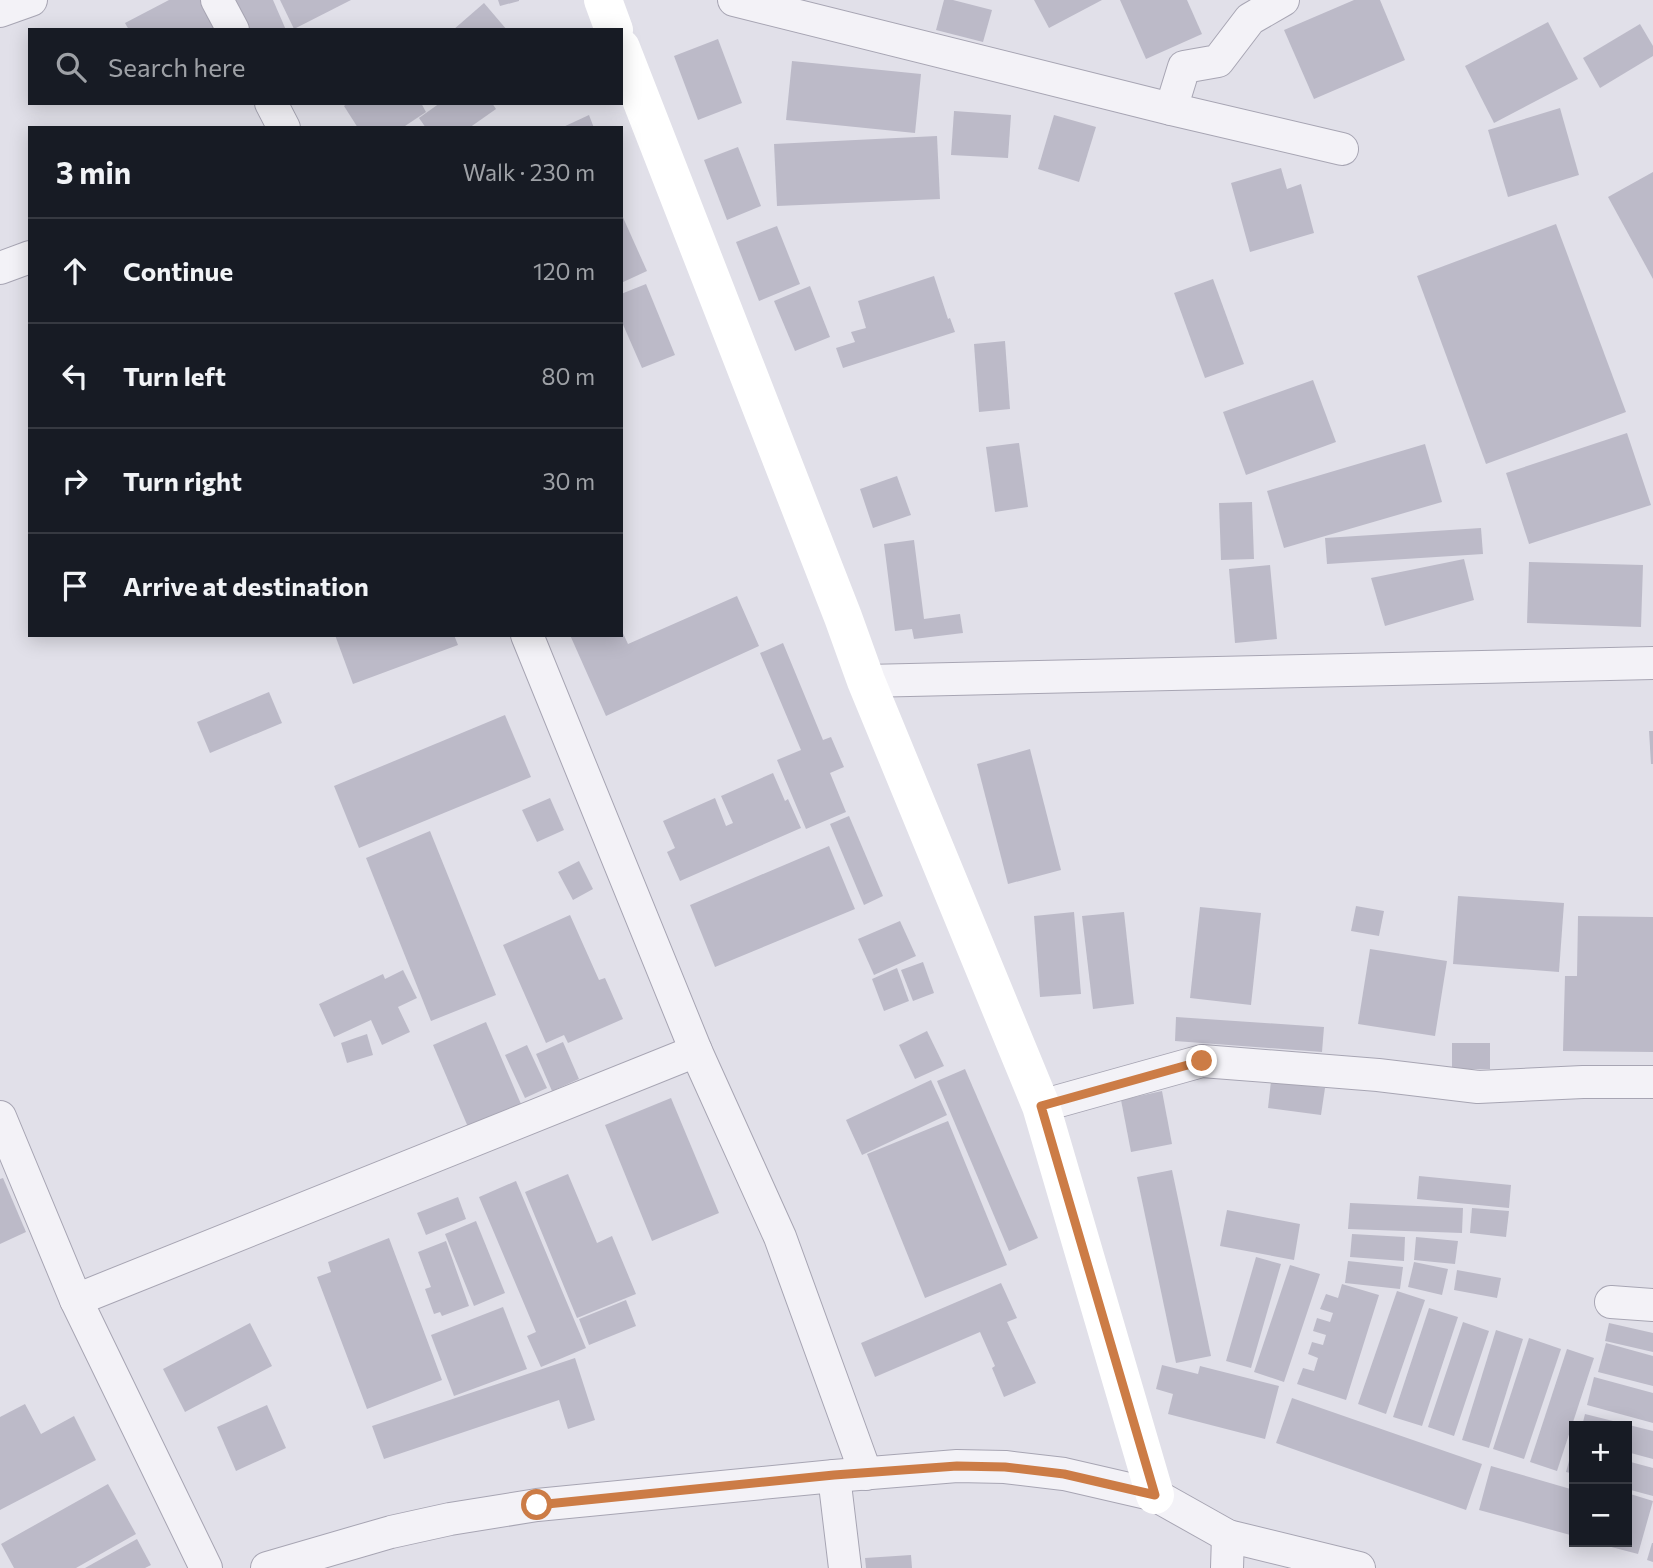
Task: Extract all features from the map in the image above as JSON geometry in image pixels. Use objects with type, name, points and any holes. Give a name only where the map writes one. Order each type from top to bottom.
[{"type":"main road","points":[[603,0],[613,28]]},
{"type":"main road","points":[[623,53],[866,681],[1041,1106],[1155,1495]]},
{"type":"street","points":[[0,11],[31,0]]},
{"type":"street","points":[[217,0],[232,28]]},
{"type":"street","points":[[734,0],[1342,149]]},
{"type":"street","points":[[1171,109],[1184,67],[1218,61],[1250,19],[1283,0]]},
{"type":"street","points":[[272,105],[283,126]]},
{"type":"street","points":[[0,268],[28,258]]},
{"type":"street","points":[[528,637],[696,1051],[780,1237],[866,1474]]},
{"type":"street","points":[[866,681],[1653,663]]},
{"type":"street","points":[[76,1300],[696,1051]]},
{"type":"street","points":[[1041,1106],[1202,1061],[1378,1075],[1478,1087],[1653,1082]]},
{"type":"street","points":[[0,1117],[76,1300],[206,1568]]},
{"type":"street","points":[[1611,1302],[1653,1305]]},
{"type":"street","points":[[267,1568],[391,1532],[537,1505],[834,1475],[957,1466],[1005,1467],[1064,1474],[1155,1495],[1228,1536],[1359,1568]]},
{"type":"street","points":[[834,1475],[845,1568]]},
{"type":"street","points":[[1227,1568],[1228,1536]]},
{"type":"building","points":[[169,0],[212,0],[226,28],[128,28],[125,23]]},
{"type":"building","points":[[229,0],[273,0],[285,28],[239,28]]},
{"type":"building","points":[[280,0],[351,0],[296,28],[294,28]]},
{"type":"building","points":[[498,0],[519,0],[519,1],[500,6]]},
{"type":"building","points":[[944,0],[992,10],[983,42],[936,30]]},
{"type":"building","points":[[1034,0],[1102,0],[1049,28]]},
{"type":"building","points":[[1120,0],[1187,0],[1202,34],[1146,59]]},
{"type":"building","points":[[1354,0],[1380,0],[1405,60],[1314,99],[1284,30]]},
{"type":"building","points":[[484,3],[505,28],[455,28]]},
{"type":"building","points":[[1548,22],[1578,79],[1494,123],[1465,66]]},
{"type":"building","points":[[1640,24],[1653,46],[1653,56],[1600,88],[1583,58]]},
{"type":"building","points":[[718,39],[742,103],[698,120],[674,56]]},
{"type":"building","points":[[792,61],[921,74],[915,133],[786,120]]},
{"type":"building","points":[[422,105],[426,112],[405,126],[357,126],[344,106]]},
{"type":"building","points":[[437,105],[493,105],[496,109],[472,126],[425,126],[419,118]]},
{"type":"building","points":[[1560,108],[1579,175],[1508,197],[1488,130]]},
{"type":"building","points":[[954,111],[1011,115],[1008,158],[951,155]]},
{"type":"building","points":[[589,115],[593,126],[565,126]]},
{"type":"building","points":[[1054,115],[1096,127],[1079,182],[1038,169]]},
{"type":"building","points":[[937,136],[940,199],[777,206],[774,144]]},
{"type":"building","points":[[738,147],[761,206],[727,220],[704,160]]},
{"type":"building","points":[[1281,168],[1287,189],[1301,184],[1314,233],[1250,252],[1231,183]]},
{"type":"building","points":[[1653,172],[1653,279],[1608,197]]},
{"type":"building","points":[[623,217],[647,271],[623,282]]},
{"type":"building","points":[[1556,224],[1626,412],[1486,464],[1417,276]]},
{"type":"building","points":[[777,226],[800,284],[759,301],[736,242]]},
{"type":"building","points":[[934,276],[955,332],[843,368],[836,348],[855,342],[851,332],[866,328],[858,301]]},
{"type":"building","points":[[1213,279],[1244,364],[1205,378],[1174,293]]},
{"type":"building","points":[[646,284],[675,355],[642,368],[623,325],[623,293]]},
{"type":"building","points":[[810,286],[830,337],[795,351],[774,301]]},
{"type":"building","points":[[1005,341],[1010,409],[979,412],[974,344]]},
{"type":"building","points":[[1313,380],[1336,442],[1246,475],[1223,412]]},
{"type":"building","points":[[1627,433],[1651,505],[1529,544],[1506,473]]},
{"type":"building","points":[[1019,443],[1028,507],[995,512],[986,447]]},
{"type":"building","points":[[1425,444],[1442,502],[1284,548],[1267,491]]},
{"type":"building","points":[[897,476],[911,515],[873,528],[860,489]]},
{"type":"building","points":[[1252,502],[1254,559],[1221,560],[1219,503]]},
{"type":"building","points":[[1481,528],[1483,554],[1327,564],[1325,538]]},
{"type":"building","points":[[914,540],[924,619],[960,614],[963,633],[914,639],[912,629],[895,631],[884,544]]},
{"type":"building","points":[[1464,559],[1474,600],[1385,626],[1371,578]]},
{"type":"building","points":[[1529,562],[1643,565],[1641,627],[1527,623]]},
{"type":"building","points":[[1270,565],[1277,639],[1235,643],[1229,569]]},
{"type":"building","points":[[737,596],[759,646],[606,716],[571,637],[623,637],[623,633],[628,644]]},
{"type":"building","points":[[336,637],[455,637],[458,645],[353,684]]},
{"type":"building","points":[[783,643],[823,740],[831,737],[844,767],[830,773],[846,812],[806,829],[777,760],[801,750],[760,653]]},
{"type":"building","points":[[269,692],[282,723],[210,753],[197,722]]},
{"type":"building","points":[[505,715],[531,777],[359,848],[334,786]]},
{"type":"building","points":[[1649,731],[1653,731],[1653,764],[1651,764]]},
{"type":"building","points":[[1030,749],[1061,870],[1008,884],[977,764]]},
{"type":"building","points":[[773,773],[801,828],[680,881],[667,852],[675,848],[663,821],[715,798],[726,826],[733,823],[721,796]]},
{"type":"building","points":[[550,798],[564,830],[537,842],[522,810]]},
{"type":"building","points":[[849,816],[883,896],[864,905],[830,824]]},
{"type":"building","points":[[430,831],[496,995],[431,1021],[366,858]]},
{"type":"building","points":[[829,846],[855,909],[715,967],[690,905]]},
{"type":"building","points":[[579,861],[593,889],[573,900],[558,872]]},
{"type":"building","points":[[1458,896],[1564,903],[1559,972],[1453,964]]},
{"type":"building","points":[[1356,906],[1384,911],[1379,936],[1351,931]]},
{"type":"building","points":[[1200,907],[1261,913],[1251,1005],[1190,998]]},
{"type":"building","points":[[1074,912],[1081,994],[1040,997],[1034,916]]},
{"type":"building","points":[[1124,912],[1134,1004],[1093,1009],[1082,916]]},
{"type":"building","points":[[570,915],[599,980],[605,978],[623,1019],[568,1043],[564,1035],[546,1043],[503,945]]},
{"type":"building","points":[[1578,916],[1653,917],[1653,1052],[1563,1051],[1565,976],[1577,976]]},
{"type":"building","points":[[900,921],[916,956],[874,975],[858,939]]},
{"type":"building","points":[[1370,949],[1447,961],[1435,1036],[1358,1024]]},
{"type":"building","points":[[923,962],[934,993],[913,1001],[901,970]]},
{"type":"building","points":[[897,968],[909,1001],[884,1011],[872,979]]},
{"type":"building","points":[[403,970],[417,998],[398,1007],[410,1032],[382,1045],[371,1020],[334,1037],[319,1004],[383,974],[385,979]]},
{"type":"building","points":[[1176,1017],[1324,1027],[1322,1052],[1175,1041]]},
{"type":"building","points":[[486,1022],[521,1104],[468,1127],[433,1045]]},
{"type":"building","points":[[927,1031],[944,1066],[915,1079],[899,1045]]},
{"type":"building","points":[[367,1034],[373,1055],[347,1063],[341,1043]]},
{"type":"building","points":[[563,1042],[579,1079],[552,1091],[536,1054]]},
{"type":"building","points":[[1452,1043],[1490,1043],[1490,1069],[1452,1069]]},
{"type":"building","points":[[527,1045],[547,1088],[525,1098],[505,1055]]},
{"type":"building","points":[[965,1069],[1038,1238],[1009,1251],[937,1081]]},
{"type":"building","points":[[931,1080],[947,1115],[862,1155],[846,1120]]},
{"type":"building","points":[[1271,1081],[1325,1088],[1321,1115],[1268,1108]]},
{"type":"building","points":[[1162,1091],[1172,1144],[1131,1152],[1121,1100]]},
{"type":"building","points":[[671,1098],[719,1213],[652,1241],[605,1125]]},
{"type":"building","points":[[948,1121],[1007,1265],[925,1298],[867,1154]]},
{"type":"building","points":[[1172,1170],[1211,1356],[1176,1363],[1137,1177]]},
{"type":"building","points":[[568,1174],[597,1243],[612,1236],[636,1294],[577,1318],[525,1192]]},
{"type":"building","points":[[1419,1176],[1511,1185],[1509,1208],[1417,1199]]},
{"type":"building","points":[[3,1178],[26,1232],[0,1244],[0,1179]]},
{"type":"building","points":[[516,1181],[586,1348],[541,1367],[527,1336],[536,1332],[479,1197]]},
{"type":"building","points":[[458,1197],[466,1219],[426,1235],[417,1213]]},
{"type":"building","points":[[1350,1203],[1463,1208],[1462,1233],[1348,1229]]},
{"type":"building","points":[[1472,1208],[1509,1211],[1506,1237],[1470,1233]]},
{"type":"building","points":[[1227,1210],[1300,1224],[1294,1260],[1220,1246]]},
{"type":"building","points":[[476,1221],[505,1293],[474,1306],[445,1234]]},
{"type":"building","points":[[1352,1234],[1405,1237],[1404,1261],[1350,1257]]},
{"type":"building","points":[[1416,1237],[1458,1241],[1455,1264],[1414,1260]]},
{"type":"building","points":[[389,1238],[442,1380],[367,1409],[317,1277],[331,1272],[328,1262]]},
{"type":"building","points":[[446,1241],[469,1306],[442,1316],[440,1312],[434,1314],[425,1289],[431,1287],[418,1252]]},
{"type":"building","points":[[1256,1257],[1281,1264],[1251,1368],[1226,1361]]},
{"type":"building","points":[[1348,1261],[1403,1267],[1400,1289],[1345,1283]]},
{"type":"building","points":[[1414,1262],[1448,1269],[1442,1295],[1408,1287]]},
{"type":"building","points":[[1290,1265],[1320,1274],[1284,1382],[1254,1372]]},
{"type":"building","points":[[1457,1270],[1501,1278],[1497,1298],[1454,1290]]},
{"type":"building","points":[[1001,1283],[1017,1318],[1007,1322],[1036,1383],[1004,1397],[992,1368],[995,1366],[980,1332],[875,1377],[861,1343]]},
{"type":"building","points":[[1342,1284],[1379,1295],[1346,1400],[1297,1384],[1303,1368],[1314,1371],[1318,1358],[1308,1354],[1312,1342],[1323,1345],[1326,1335],[1313,1331],[1317,1318],[1330,1322],[1333,1313],[1320,1309],[1326,1294],[1338,1298]]},
{"type":"building","points":[[1397,1291],[1425,1300],[1386,1414],[1358,1404]]},
{"type":"building","points":[[626,1300],[636,1326],[589,1345],[579,1319]]},
{"type":"building","points":[[503,1307],[527,1369],[454,1396],[431,1335]]},
{"type":"building","points":[[1429,1308],[1458,1317],[1422,1426],[1393,1417]]},
{"type":"building","points":[[1463,1322],[1489,1331],[1454,1436],[1428,1427]]},
{"type":"building","points":[[250,1323],[272,1366],[185,1412],[163,1369]]},
{"type":"building","points":[[1609,1323],[1653,1333],[1653,1352],[1605,1341]]},
{"type":"building","points":[[1496,1330],[1523,1339],[1489,1448],[1462,1440]]},
{"type":"building","points":[[1529,1338],[1561,1349],[1524,1459],[1493,1449]]},
{"type":"building","points":[[1606,1343],[1653,1356],[1653,1386],[1598,1372]]},
{"type":"building","points":[[1567,1349],[1594,1358],[1573,1421],[1569,1421],[1569,1434],[1557,1471],[1530,1462]]},
{"type":"building","points":[[575,1358],[595,1420],[568,1429],[559,1400],[384,1459],[372,1426]]},
{"type":"building","points":[[1162,1365],[1198,1374],[1200,1366],[1279,1386],[1265,1439],[1168,1414],[1173,1394],[1156,1389]]},
{"type":"building","points":[[1594,1377],[1653,1393],[1653,1423],[1587,1405]]},
{"type":"building","points":[[1292,1398],[1482,1464],[1466,1510],[1276,1443]]},
{"type":"building","points":[[25,1404],[41,1434],[74,1416],[96,1460],[0,1510],[0,1417]]},
{"type":"building","points":[[267,1405],[286,1448],[236,1471],[217,1427]]},
{"type":"building","points":[[1585,1414],[1613,1421],[1583,1421]]},
{"type":"building","points":[[1632,1426],[1653,1431],[1653,1459],[1632,1453]]},
{"type":"building","points":[[1632,1462],[1653,1468],[1653,1496],[1632,1490]]},
{"type":"building","points":[[1491,1466],[1569,1489],[1569,1535],[1479,1510]]},
{"type":"building","points":[[108,1484],[136,1534],[76,1568],[14,1568],[1,1544]]},
{"type":"building","points":[[1632,1495],[1653,1501],[1638,1554],[1611,1547],[1632,1547]]},
{"type":"building","points":[[137,1539],[151,1565],[145,1568],[85,1568]]},
{"type":"building","points":[[1653,1543],[1653,1562],[1647,1560]]},
{"type":"building","points":[[911,1555],[912,1568],[866,1568],[865,1558]]},
{"type":"route","points":[[537,1505],[834,1475],[957,1466],[1005,1467],[1064,1474],[1155,1495],[1041,1106],[1202,1061]]}]
